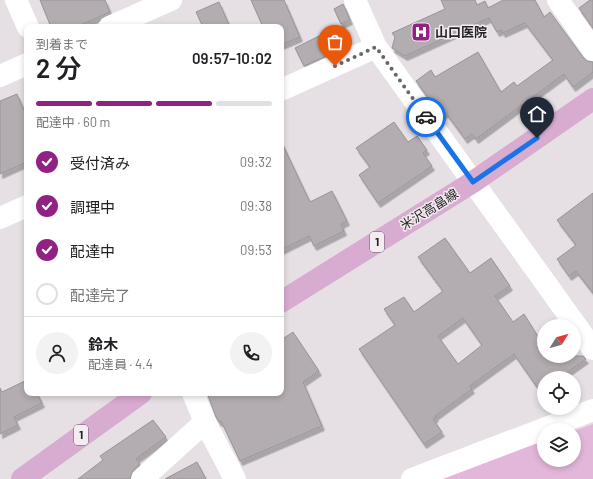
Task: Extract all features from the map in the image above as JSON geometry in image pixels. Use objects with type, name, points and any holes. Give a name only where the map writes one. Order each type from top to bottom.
[{"type":"main road","name":"米沢高畠線","points":[[284,300],[473,182],[591,104]]},
{"type":"main road","name":"1","points":[[22,479],[137,396]]},
{"type":"street","points":[[16,0],[27,24]]},
{"type":"street","points":[[117,24],[171,0]]},
{"type":"street","points":[[355,0],[376,47],[593,349]]},
{"type":"street","points":[[558,0],[593,50]]},
{"type":"street","points":[[284,89],[376,47]]},
{"type":"street","points":[[0,76],[24,65]]},
{"type":"street","points":[[0,218],[24,207]]},
{"type":"street","points":[[194,396],[205,422],[235,479]]},
{"type":"street","points":[[412,479],[593,410]]},
{"type":"street","points":[[142,479],[205,422]]},
{"type":"shaded area","points":[[593,424],[593,479],[435,479],[537,443],[537,467],[581,467],[581,428]]},
{"type":"building","points":[[40,0],[105,0],[110,12],[83,24],[50,24]]},
{"type":"building","points":[[251,0],[284,0],[300,37],[284,44],[284,24],[262,24]]},
{"type":"building","points":[[441,0],[475,0],[477,5],[485,1],[488,8],[503,0],[535,0],[544,17],[550,12],[583,57],[587,61],[593,62],[593,72],[573,87],[564,74],[476,139],[472,134],[465,139],[446,113],[442,115],[437,106],[435,107],[416,81],[431,70],[435,77],[478,52],[501,92],[514,82],[517,86],[553,60],[525,23],[503,33],[501,30],[497,32],[489,18],[405,56],[392,48],[395,37],[392,33],[445,9]]},
{"type":"building","points":[[590,0],[593,0],[593,28],[579,8]]},
{"type":"building","points":[[219,2],[229,24],[202,24],[196,12]]},
{"type":"building","points":[[343,4],[350,20],[341,24],[334,9]]},
{"type":"building","points":[[325,33],[335,52],[304,66],[295,48]]},
{"type":"building","points":[[17,94],[24,110],[24,163],[0,174],[0,101]]},
{"type":"building","points":[[394,122],[408,142],[417,136],[427,150],[423,153],[432,166],[378,203],[359,175],[370,167],[356,148]]},
{"type":"building","points":[[284,147],[310,202],[332,191],[347,221],[341,224],[344,231],[314,246],[309,236],[284,248]]},
{"type":"building","points":[[593,193],[593,293],[576,271],[569,276],[557,259],[576,245],[557,220]]},
{"type":"building","points":[[445,238],[470,273],[491,258],[510,286],[495,296],[513,322],[524,314],[537,335],[537,363],[580,363],[569,371],[537,371],[537,387],[514,354],[470,386],[472,389],[435,416],[436,417],[433,419],[442,432],[424,444],[359,349],[395,325],[384,309],[404,297],[414,312],[443,291],[418,257]],"holes":[[[463,318],[482,345],[458,364],[438,336]]]},
{"type":"building","points":[[293,332],[319,371],[303,382],[322,426],[240,461],[221,421],[219,422],[216,417],[208,396],[284,396],[284,338]]},
{"type":"building","points":[[581,356],[586,359],[581,363]]},
{"type":"building","points":[[24,381],[24,396],[38,396],[42,403],[14,417],[18,425],[0,434],[0,388],[2,392]]},
{"type":"building","points":[[153,420],[166,437],[136,459],[140,464],[133,470],[130,479],[78,479],[103,460],[100,456]]},
{"type":"building","points":[[197,462],[206,479],[165,479]]},
{"type":"way so far","points":[[335,66],[376,47],[426,117]]},
{"type":"place","name":"山口医院","points":[[421,32]]},
{"type":"route","points":[[426,117],[473,182],[537,138]]}]
